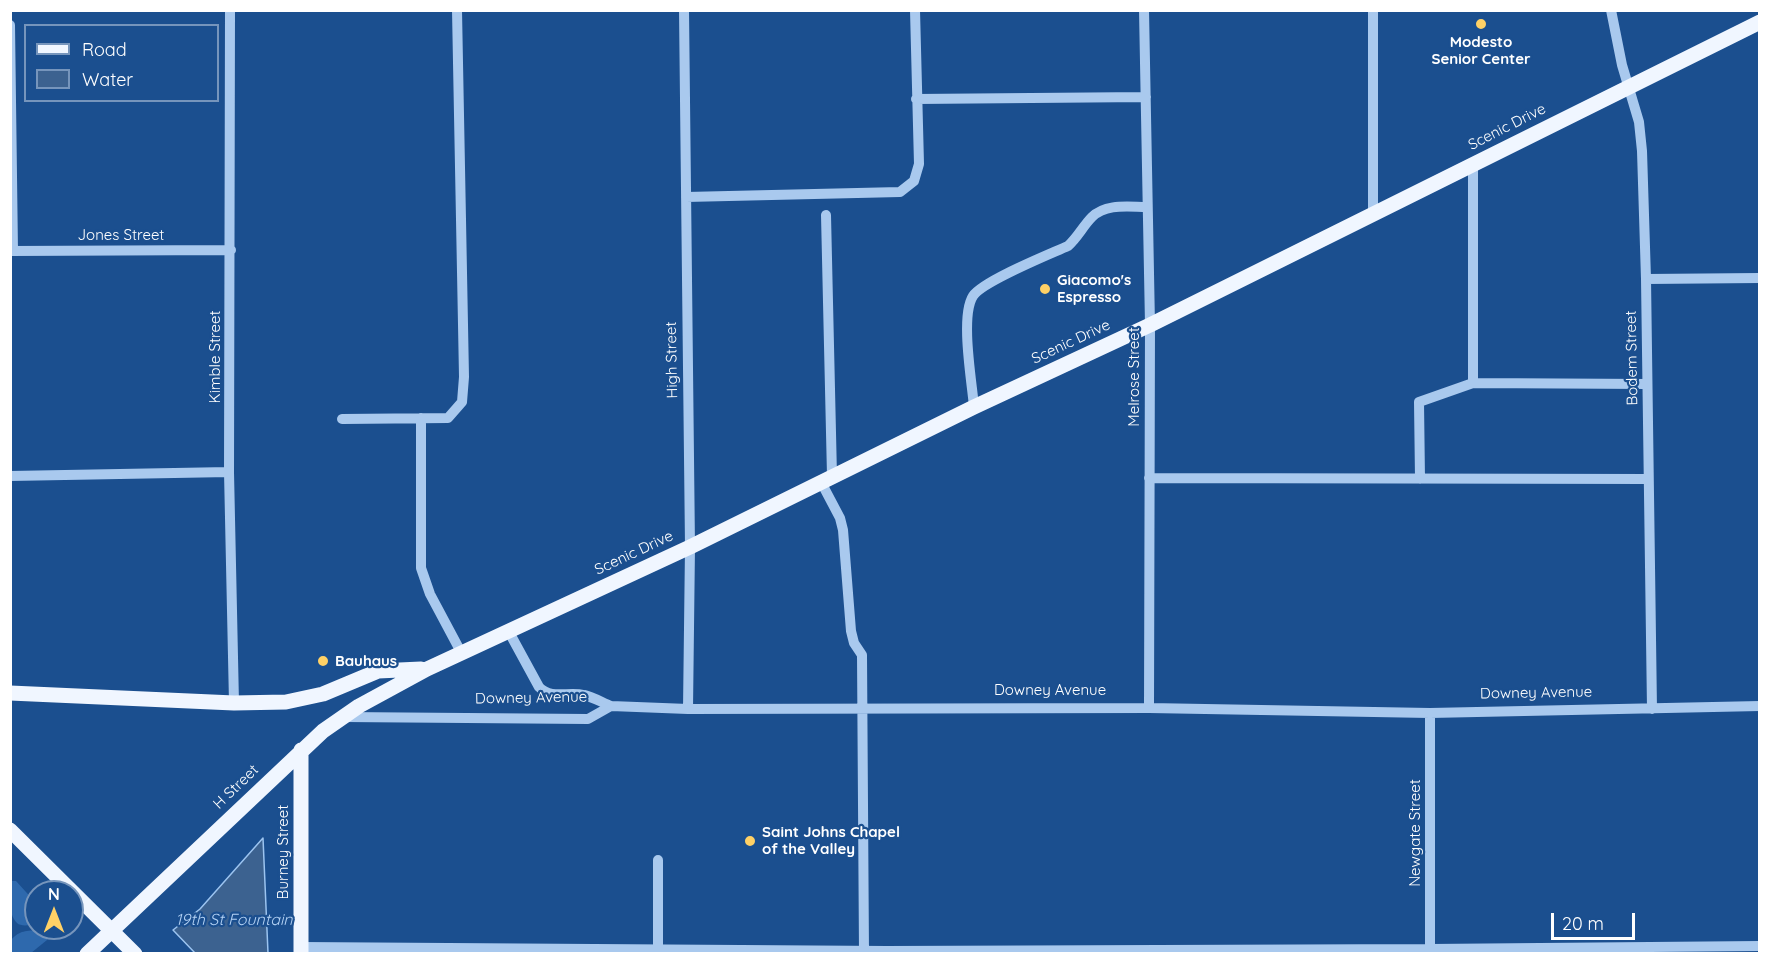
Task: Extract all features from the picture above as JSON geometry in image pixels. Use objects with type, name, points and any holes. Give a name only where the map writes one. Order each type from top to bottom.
[{"type":"main road","name":"Scenic Drive","points":[[427,669],[690,548],[974,407],[1150,325],[1760,22]]},
{"type":"main road","points":[[10,693],[234,703],[286,702],[323,694],[378,671],[427,669]]},
{"type":"main road","name":"H Street","points":[[87,954],[323,731],[427,669]]},
{"type":"main road","name":"Burney Street","points":[[301,750],[301,950]]},
{"type":"main road","points":[[11,829],[135,954]]},
{"type":"street","name":"Kimble Street","points":[[230,10],[229,472],[234,703]]},
{"type":"street","points":[[342,419],[448,417],[462,402],[464,377],[458,10]]},
{"type":"street","name":"High Street","points":[[684,10],[690,548],[688,709]]},
{"type":"street","points":[[686,196],[900,192],[914,181],[919,164],[915,10]]},
{"type":"street","name":"Melrose Street","points":[[1144,10],[1150,325],[1149,708]]},
{"type":"street","points":[[1373,10],[1373,214]]},
{"type":"street","name":"Bodem Street","points":[[1611,10],[1622,65],[1639,122],[1642,151],[1652,709]]},
{"type":"street","points":[[10,25],[12,251]]},
{"type":"street","points":[[916,99],[1146,97]]},
{"type":"street","points":[[1473,164],[1473,383]]},
{"type":"street","points":[[974,407],[967,330],[973,296],[987,284],[1068,246],[1093,216],[1105,208],[1147,207]]},
{"type":"street","points":[[826,214],[826,479],[843,530],[851,631],[854,643],[862,655],[864,952]]},
{"type":"street","name":"Jones Street","points":[[12,251],[231,250]]},
{"type":"street","points":[[1646,279],[1760,278]]},
{"type":"street","points":[[1420,479],[1419,402],[1473,383],[1647,384]]},
{"type":"street","points":[[421,418],[421,568],[430,594],[462,654]]},
{"type":"street","points":[[10,476],[229,472]]},
{"type":"street","points":[[1149,478],[1648,479]]},
{"type":"street","points":[[510,632],[538,687],[545,693],[583,695],[611,706]]},
{"type":"street","name":"Downey Avenue","points":[[344,717],[588,718],[611,706],[688,709],[1149,708],[1430,713],[1760,706]]},
{"type":"street","name":"Newgate Street","points":[[1430,713],[1430,951]]},
{"type":"street","points":[[658,860],[658,949]]},
{"type":"street","points":[[301,950],[1430,951],[1760,946]]},
{"type":"shaded area","points":[[10,881],[16,881],[24,890],[24,925],[17,923],[14,919],[10,903]]},
{"type":"shaded area","points":[[24,932],[24,940],[47,940],[31,953],[11,953],[11,940],[17,934]]},
{"type":"water","name":"19th St Fountain","points":[[263,838],[268,953],[195,953],[173,930],[200,909]]},
{"type":"place","name":"Modesto Senior Center","points":[[1481,24]]},
{"type":"place","name":"Giacomo's Espresso","points":[[1045,289]]},
{"type":"place","name":"Bauhaus","points":[[323,661]]},
{"type":"place","name":"Saint Johns Chapel of the Valley","points":[[750,841]]}]
